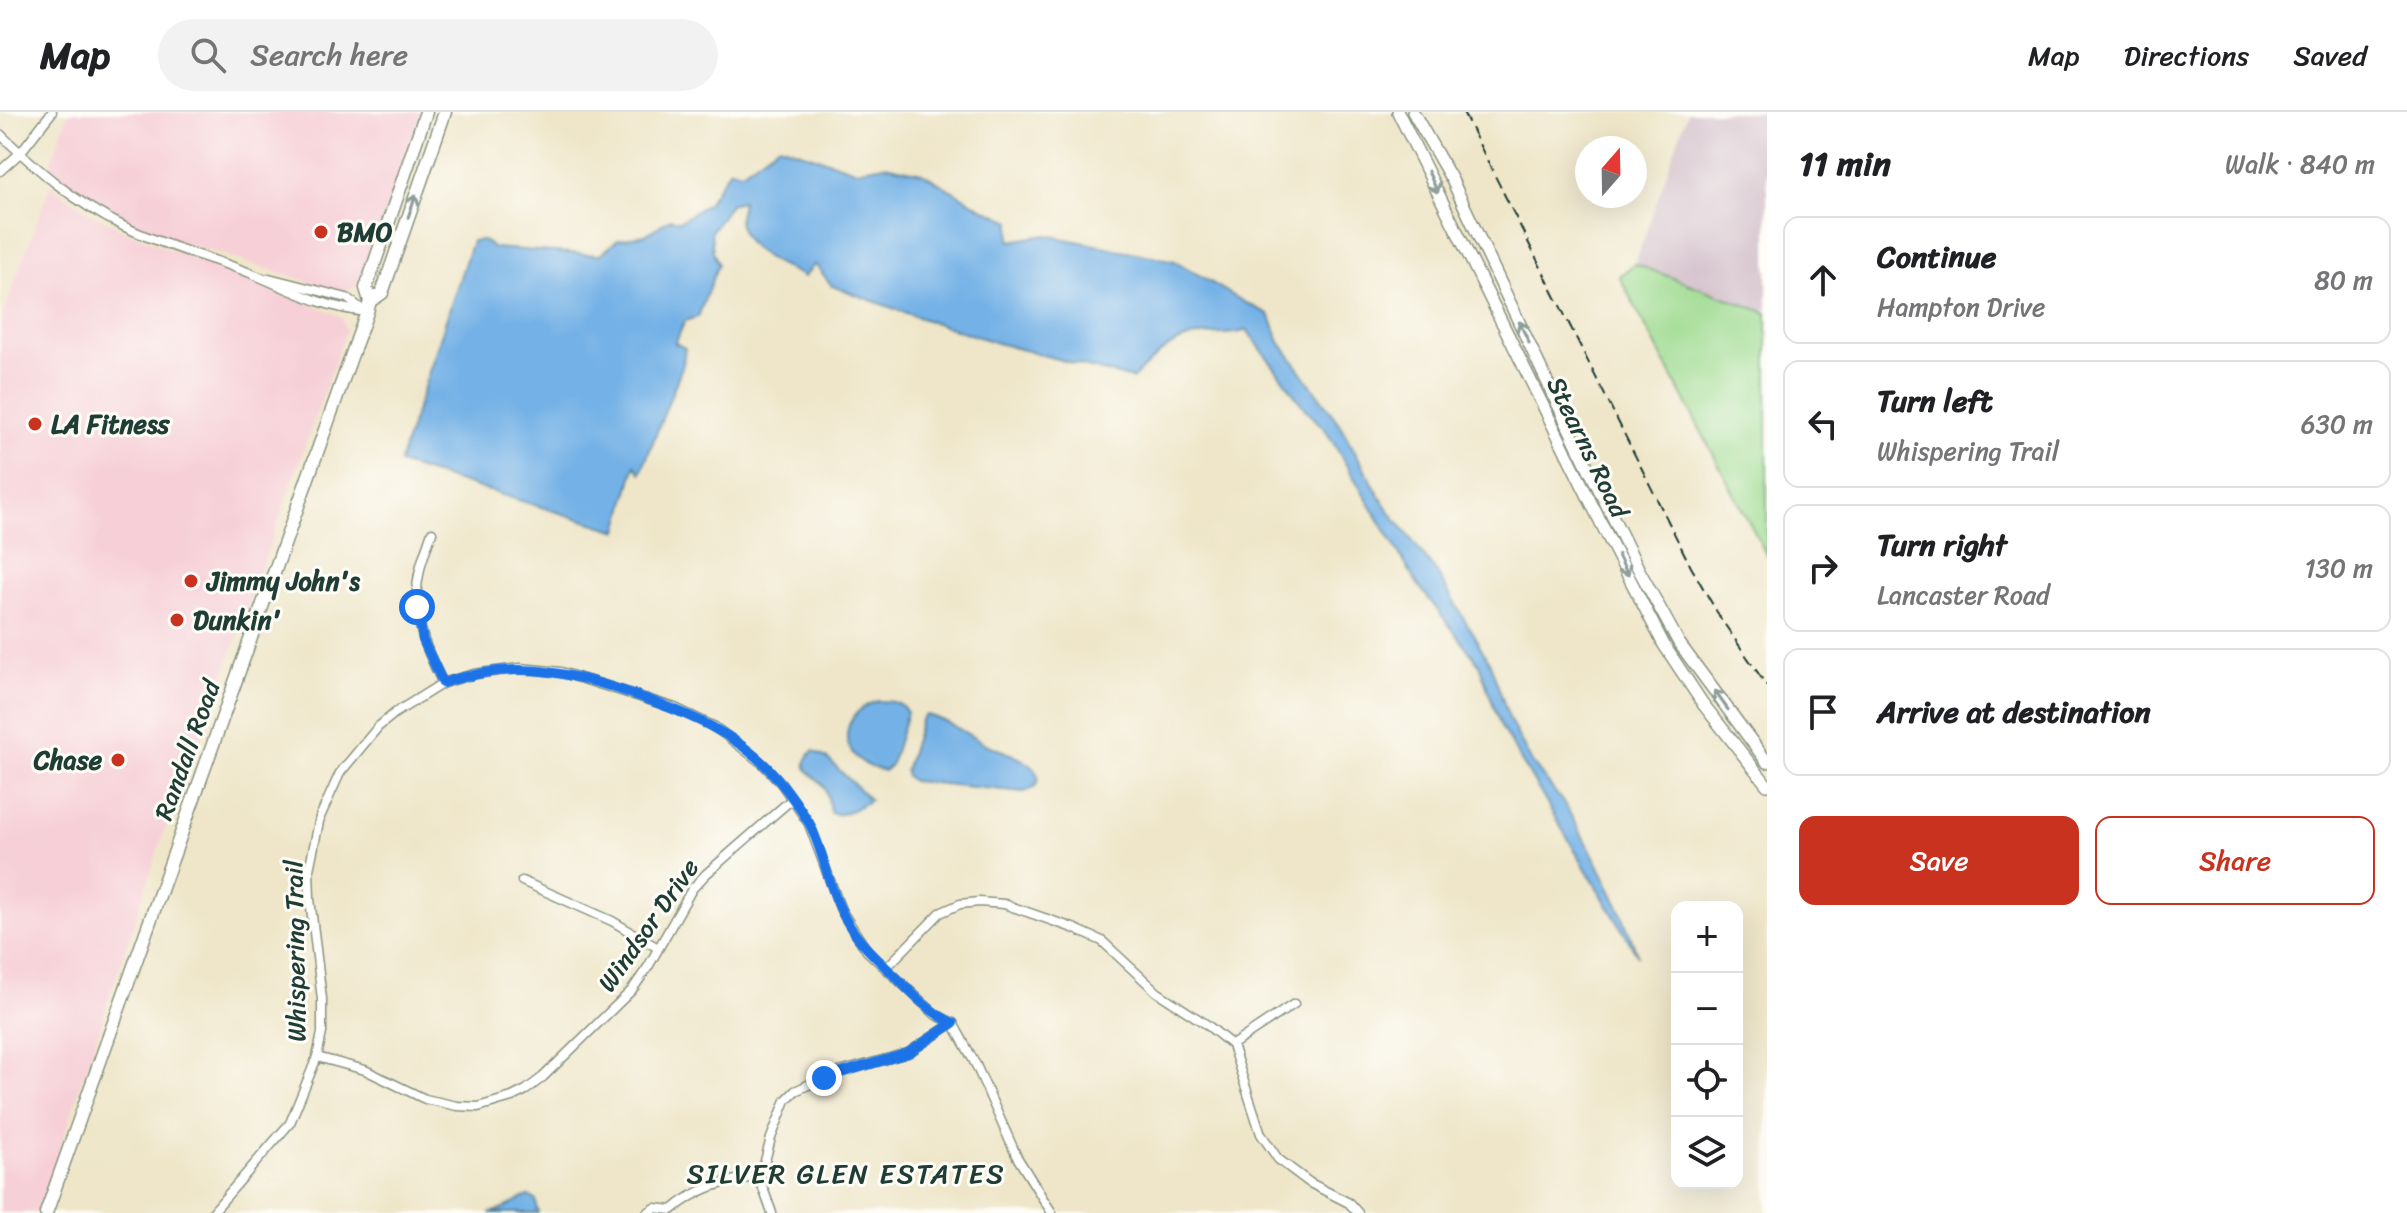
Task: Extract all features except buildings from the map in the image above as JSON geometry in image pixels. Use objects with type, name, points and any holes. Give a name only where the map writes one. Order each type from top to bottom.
[{"type":"main road","name":"Randall Road","points":[[368,307],[366,288],[426,112]]},
{"type":"main road","name":"Randall Road","points":[[46,1213],[368,307],[382,293],[445,112]]},
{"type":"main road","name":"Stearns Road","points":[[1398,112],[1664,645],[1703,704],[1767,785]]},
{"type":"main road","name":"Stearns Road","points":[[1413,112],[1452,180],[1582,455],[1679,643],[1767,762]]},
{"type":"street","points":[[0,171],[20,153],[52,112]]},
{"type":"street","points":[[0,134],[55,185],[125,228],[343,310],[368,307]]},
{"type":"street","points":[[432,532],[418,579],[417,607],[423,640],[443,683]]},
{"type":"street","name":"Whispering Trail","points":[[212,1213],[290,1123],[317,1057],[322,1033],[322,999],[309,870],[320,817],[340,773],[378,727],[443,683],[474,674],[520,668],[561,672],[675,708],[715,727],[763,764],[781,783],[809,824],[831,887],[851,929],[867,951],[936,1015],[953,1023],[976,1065],[1017,1157],[1052,1213]]},
{"type":"street","name":"Windsor Drive","points":[[317,1057],[365,1070],[441,1104],[478,1107],[526,1090],[632,990],[692,889],[792,799]]},
{"type":"street","points":[[522,881],[612,921],[658,948]]},
{"type":"street","points":[[886,968],[940,913],[960,904],[1004,904],[1102,941],[1157,992],[1232,1045],[1261,1134],[1278,1159],[1310,1183],[1349,1203],[1358,1213]]},
{"type":"street","points":[[1232,1045],[1294,1004]]},
{"type":"street","points":[[772,1213],[760,1177],[786,1100],[795,1091],[832,1074],[908,1053],[953,1023]]},
{"type":"street","points":[[647,1213],[655,1208],[672,1212],[694,1194],[716,1184],[760,1177]]},
{"type":"shaded area","points":[[69,112],[421,112],[364,275],[359,284],[339,291],[130,226],[73,193],[47,172]]},
{"type":"shaded area","points":[[1688,112],[1767,112],[1767,313],[1635,264]]},
{"type":"shaded area","points":[[50,185],[87,211],[127,232],[335,314],[342,318],[346,330],[216,696],[162,838],[39,1213],[0,1213],[0,323]]},
{"type":"green space","points":[[1635,264],[1767,313],[1767,556],[1619,276]]},
{"type":"water","points":[[779,145],[855,170],[885,165],[922,173],[1011,221],[1010,241],[1046,235],[1175,261],[1269,314],[1280,342],[1340,425],[1385,505],[1437,573],[1490,663],[1510,721],[1531,761],[1565,805],[1596,860],[1638,956],[1501,727],[1479,664],[1416,582],[1325,429],[1306,410],[1247,330],[1180,341],[1163,351],[1132,379],[997,343],[914,316],[832,286],[815,264],[804,277],[763,255],[747,240],[739,219],[742,201],[730,204],[711,232],[718,264],[698,317],[685,321],[675,343],[685,348],[683,364],[641,473],[635,465],[618,531],[399,463],[472,241],[483,240],[493,248],[600,255],[618,240],[645,235],[670,219],[680,221],[707,204],[730,169],[742,172]]},
{"type":"water","points":[[878,701],[899,704],[907,713],[891,765],[884,771],[867,765],[855,756],[847,738],[848,729],[858,712]]},
{"type":"water","points":[[928,715],[1027,763],[1038,774],[1036,785],[1024,792],[912,781],[905,771],[921,720]]},
{"type":"water","points":[[813,751],[827,758],[870,800],[846,813],[831,813],[824,787],[806,767]]},
{"type":"water","points":[[529,1196],[536,1200],[538,1213],[489,1213],[501,1210]]},
{"type":"railway","points":[[1463,112],[1691,567],[1721,619],[1767,686]]},
{"type":"place","name":"BMO","points":[[321,232]]},
{"type":"place","name":"LA Fitness","points":[[35,424]]},
{"type":"place","name":"Jimmy John's","points":[[191,581]]},
{"type":"place","name":"Dunkin'","points":[[177,620]]},
{"type":"place","name":"Chase","points":[[118,760]]},
{"type":"district","name":"SILVER GLEN ESTATES","points":[[846,1173]]},
{"type":"route","points":[[417,607],[423,640],[443,683],[474,674],[520,668],[561,672],[612,687],[675,708],[715,727],[744,747],[781,783],[809,824],[831,887],[851,929],[867,951],[911,992],[936,1015],[953,1023],[908,1053],[824,1078]]}]
